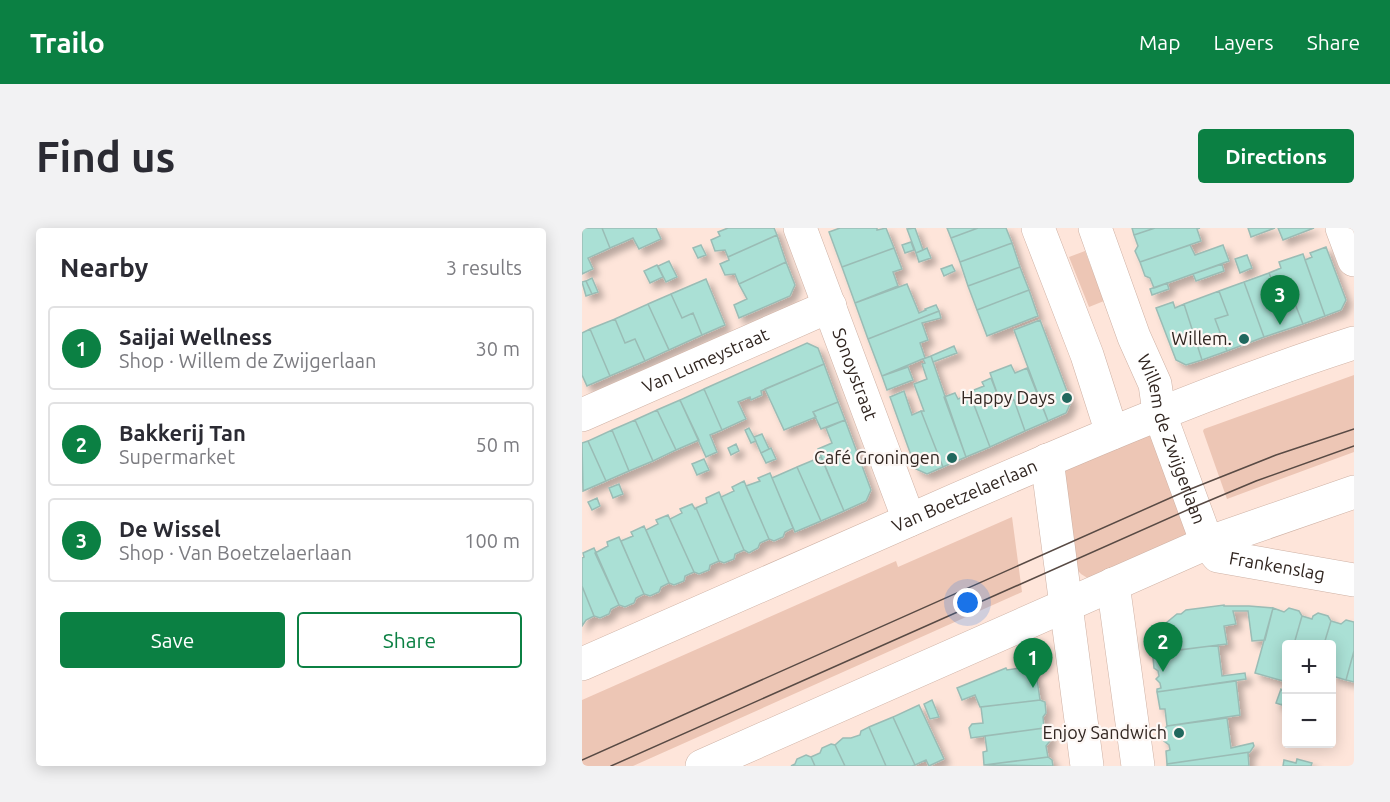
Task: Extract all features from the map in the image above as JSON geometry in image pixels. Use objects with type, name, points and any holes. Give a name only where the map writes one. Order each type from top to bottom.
[{"type":"street","name":"Sonoystraat","points":[[801,228],[909,520]]},
{"type":"street","points":[[1038,228],[1087,354],[1112,433]]},
{"type":"street","name":"Willem de Zwijgerlaan","points":[[1095,228],[1134,337],[1155,384],[1159,412],[1207,543]]},
{"type":"street","points":[[1342,228],[1354,260]]},
{"type":"street","name":"Van Lumeystraat","points":[[582,415],[830,306]]},
{"type":"street","name":"Willem de Zwijgerlaan","points":[[1087,354],[1134,337]]},
{"type":"street","name":"Van Boetzelaerlaan","points":[[582,664],[1159,412],[1354,343]]},
{"type":"street","points":[[1047,460],[1087,766]]},
{"type":"street","points":[[702,766],[1207,543],[1354,492]]},
{"type":"street","name":"Frankenslag","points":[[1207,543],[1218,556],[1354,580]]},
{"type":"street","points":[[1113,584],[1138,766]]},
{"type":"street","points":[[1075,674],[1125,667]]},
{"type":"shaded area","points":[[1085,251],[1104,301],[1089,307],[1069,257]]},
{"type":"shaded area","points":[[1354,375],[1354,452],[1227,499],[1204,429]]},
{"type":"shaded area","points":[[1147,434],[1153,438],[1188,532],[1185,541],[1089,579],[1072,564],[1063,465]]},
{"type":"shaded area","points":[[1012,517],[1022,592],[633,766],[582,766],[582,700],[896,561],[898,567]]},
{"type":"building","points":[[582,228],[602,228],[610,248],[588,258],[593,269],[582,274]]},
{"type":"building","points":[[602,228],[656,228],[661,239],[639,249],[633,238],[610,248]]},
{"type":"building","points":[[728,228],[774,228],[777,235],[728,257],[725,250],[715,251],[711,240],[720,236],[718,232]]},
{"type":"building","points":[[840,228],[877,228],[877,230],[886,228],[894,248],[842,267],[829,232]]},
{"type":"building","points":[[915,228],[923,250],[916,253],[907,229]]},
{"type":"building","points":[[947,228],[978,228],[951,238]]},
{"type":"building","points":[[978,228],[1006,228],[1012,243],[960,262],[951,238]]},
{"type":"building","points":[[1132,228],[1155,228],[1134,235]]},
{"type":"building","points":[[1155,228],[1200,228],[1197,229],[1201,241],[1140,262],[1135,251],[1138,246],[1134,235]]},
{"type":"building","points":[[1248,228],[1275,228],[1251,237]]},
{"type":"building","points":[[1278,228],[1314,228],[1283,240]]},
{"type":"building","points":[[777,235],[786,262],[739,284],[735,274],[725,275],[720,264],[729,260],[728,257]]},
{"type":"building","points":[[911,242],[914,250],[905,253],[902,245]]},
{"type":"building","points":[[1012,243],[1020,267],[968,286],[960,262]]},
{"type":"building","points":[[701,245],[706,255],[698,258],[693,248]]},
{"type":"building","points":[[1190,245],[1195,255],[1223,245],[1229,261],[1154,288],[1150,278],[1145,276],[1140,262]]},
{"type":"building","points":[[1326,247],[1346,300],[1341,310],[1325,316],[1305,260],[1312,257],[1310,253]]},
{"type":"building","points":[[894,248],[902,269],[893,272],[898,286],[855,303],[842,267]]},
{"type":"building","points":[[927,248],[931,258],[919,262],[916,253]]},
{"type":"building","points":[[1303,254],[1325,316],[1303,324],[1290,291],[1278,295],[1269,273],[1281,268],[1279,262]]},
{"type":"building","points":[[1247,255],[1252,268],[1240,273],[1235,259]]},
{"type":"building","points":[[669,261],[677,277],[666,282],[658,266]]},
{"type":"building","points":[[786,262],[795,285],[790,296],[739,318],[734,305],[747,299],[739,284]]},
{"type":"building","points":[[1222,264],[1224,271],[1196,281],[1193,274]]},
{"type":"building","points":[[657,265],[663,277],[650,283],[644,271]]},
{"type":"building","points":[[952,265],[955,271],[944,276],[941,269]]},
{"type":"building","points":[[1020,267],[1029,290],[977,310],[968,286]]},
{"type":"building","points":[[1269,273],[1278,295],[1290,291],[1303,324],[1264,337],[1244,282]]},
{"type":"building","points":[[592,278],[598,292],[592,294],[586,281]]},
{"type":"building","points":[[706,279],[725,325],[702,335],[693,313],[682,318],[671,294]]},
{"type":"building","points":[[586,281],[592,294],[586,296],[582,282]]},
{"type":"building","points":[[1244,282],[1264,337],[1227,351],[1215,319],[1228,315],[1219,291]]},
{"type":"building","points":[[1167,283],[1169,289],[1152,295],[1150,289]]},
{"type":"building","points":[[907,284],[919,313],[936,305],[939,311],[868,339],[855,303]]},
{"type":"building","points":[[1029,290],[1038,316],[987,336],[977,310]]},
{"type":"building","points":[[1219,291],[1228,315],[1215,319],[1227,351],[1202,360],[1184,304]]},
{"type":"building","points":[[671,294],[682,318],[693,313],[702,335],[669,350],[648,304]]},
{"type":"building","points":[[1173,302],[1175,308],[1184,304],[1202,360],[1186,365],[1176,360],[1156,308]]},
{"type":"building","points":[[648,304],[669,350],[645,361],[635,339],[625,343],[615,319]]},
{"type":"building","points":[[939,311],[941,318],[922,323],[928,340],[920,343],[925,358],[882,376],[868,339]]},
{"type":"building","points":[[615,319],[625,343],[635,339],[645,361],[610,376],[590,329]]},
{"type":"building","points":[[1040,320],[1071,402],[1066,413],[1048,421],[1014,330]]},
{"type":"building","points":[[590,329],[610,376],[587,386],[582,375],[582,333]]},
{"type":"building","points":[[807,343],[818,348],[824,364],[761,391],[762,395],[751,400],[750,397],[738,402],[746,419],[722,430],[704,389]]},
{"type":"building","points":[[954,346],[957,353],[933,362],[931,356]]},
{"type":"building","points":[[931,356],[966,457],[943,467],[921,411],[924,411],[914,384],[927,379],[922,364],[925,363],[923,359]]},
{"type":"building","points":[[824,364],[838,402],[813,412],[816,417],[784,430],[765,389]]},
{"type":"building","points":[[1011,365],[1015,373],[1027,368],[1048,421],[1025,431],[1014,400],[1001,404],[990,373]]},
{"type":"building","points":[[908,367],[913,380],[887,390],[882,376]]},
{"type":"building","points":[[991,378],[1001,404],[1014,400],[1025,431],[990,447],[969,392],[984,386],[982,382]]},
{"type":"building","points":[[704,389],[722,430],[710,435],[717,452],[706,457],[680,400]]},
{"type":"building","points":[[904,391],[912,415],[921,411],[943,467],[927,474],[916,469],[890,397]]},
{"type":"building","points":[[955,393],[958,399],[970,394],[990,447],[966,457],[944,397]]},
{"type":"building","points":[[680,400],[699,440],[676,450],[657,410]]},
{"type":"building","points":[[838,402],[845,420],[821,429],[813,412]]},
{"type":"building","points":[[657,410],[676,450],[653,461],[635,420]]},
{"type":"building","points":[[635,420],[653,461],[629,471],[612,430]]},
{"type":"building","points":[[845,420],[871,490],[866,501],[844,511],[818,449],[832,443],[826,428]]},
{"type":"building","points":[[749,428],[756,441],[751,443],[745,430]]},
{"type":"building","points":[[612,430],[629,471],[606,481],[588,441]]},
{"type":"building","points":[[762,434],[769,449],[761,453],[754,437]]},
{"type":"building","points":[[588,441],[606,481],[583,491],[582,443]]},
{"type":"building","points":[[736,444],[739,451],[731,455],[728,448]]},
{"type":"building","points":[[771,448],[776,459],[766,463],[761,453]]},
{"type":"building","points":[[821,457],[844,511],[821,521],[797,467]]},
{"type":"building","points":[[704,459],[709,470],[697,475],[692,464]]},
{"type":"building","points":[[797,467],[821,521],[795,532],[772,478]]},
{"type":"building","points":[[770,473],[793,528],[774,541],[769,539],[746,486],[760,481],[758,478]]},
{"type":"building","points":[[744,481],[769,539],[760,543],[758,548],[749,553],[744,550],[721,497],[734,491],[732,487]]},
{"type":"building","points":[[619,484],[623,494],[613,498],[609,488]]},
{"type":"building","points":[[719,492],[744,550],[735,554],[734,559],[724,563],[719,561],[696,508],[707,503],[706,498]]},
{"type":"building","points":[[597,498],[600,506],[592,510],[588,502]]},
{"type":"building","points":[[692,504],[696,508],[719,561],[710,565],[709,570],[699,574],[694,572],[670,519],[682,513],[680,509]]},
{"type":"building","points":[[668,515],[694,572],[685,576],[684,581],[674,585],[669,583],[646,530],[658,524],[656,520]]},
{"type":"building","points":[[644,526],[669,583],[650,596],[644,594],[621,541],[633,536],[631,532]]},
{"type":"building","points":[[619,537],[644,594],[625,607],[619,605],[595,553],[608,546],[607,542]]},
{"type":"building","points":[[594,548],[619,605],[600,618],[594,616],[582,586],[583,553]]},
{"type":"building","points":[[582,586],[594,616],[586,620],[582,626]]},
{"type":"building","points":[[1224,605],[1273,608],[1265,640],[1252,641],[1248,611],[1233,611],[1236,624],[1224,626],[1227,644],[1162,652],[1159,632],[1168,631],[1166,623],[1177,614],[1186,610]]},
{"type":"building","points":[[1273,608],[1284,612],[1289,608],[1299,611],[1302,616],[1295,640],[1282,640],[1282,681],[1255,673]]},
{"type":"building","points":[[1318,613],[1328,616],[1331,621],[1325,640],[1295,640],[1302,616],[1312,619]]},
{"type":"building","points":[[1346,620],[1354,622],[1354,651],[1346,680],[1336,677],[1336,640],[1325,640],[1331,621],[1341,624]]},
{"type":"building","points":[[1218,645],[1222,676],[1245,673],[1246,679],[1157,692],[1157,689],[1161,688],[1156,679],[1159,676],[1158,671],[1154,668],[1153,658],[1157,653]]},
{"type":"building","points":[[1354,651],[1354,682],[1346,680]]},
{"type":"building","points":[[1006,668],[1007,670],[1020,668],[1037,679],[1040,700],[980,707],[975,695],[962,700],[957,688]]},
{"type":"building","points":[[1236,681],[1240,715],[1167,726],[1165,709],[1160,709],[1157,692]]},
{"type":"building","points":[[1281,689],[1282,705],[1276,703]]},
{"type":"building","points":[[932,700],[939,717],[930,719],[924,704]]},
{"type":"building","points":[[1040,700],[1045,702],[1044,728],[971,738],[969,728],[972,724],[983,723],[981,707]]},
{"type":"building","points":[[919,705],[944,759],[929,766],[926,760],[915,765],[893,717]]},
{"type":"building","points":[[893,717],[915,765],[886,766],[869,727]]},
{"type":"building","points":[[1227,718],[1231,748],[1253,743],[1254,746],[1250,752],[1167,764],[1166,751],[1170,750],[1169,745],[1164,741],[1163,731],[1167,726]]},
{"type":"building","points":[[869,727],[886,766],[845,766],[835,745],[843,738],[860,735],[861,731]]},
{"type":"building","points":[[1044,728],[1049,731],[1050,741],[1046,746],[1048,757],[984,765],[983,752],[987,751],[985,736]]},
{"type":"building","points":[[831,744],[835,745],[845,766],[815,766],[811,757]]},
{"type":"building","points":[[1250,752],[1248,753],[1249,766],[1167,766],[1167,764]]},
{"type":"building","points":[[806,755],[811,757],[815,766],[791,766],[797,759]]},
{"type":"building","points":[[1048,757],[1052,760],[1053,766],[984,765]]},
{"type":"building","points":[[1297,759],[1312,763],[1311,766],[1283,766],[1284,760],[1296,763]]},
{"type":"tram line","points":[[582,760],[1188,490],[1276,455],[1354,429]]},
{"type":"tram line","points":[[611,766],[1194,507],[1256,481],[1354,446]]},
{"type":"place","name":"De Wissel","points":[[1280,325]]},
{"type":"place","name":"Willem.","points":[[1244,339]]},
{"type":"place","name":"Happy Days","points":[[1067,398]]},
{"type":"place","name":"Café Groningen","points":[[952,458]]},
{"type":"place","name":"Bakkerij Tan","points":[[1163,672]]},
{"type":"place","name":"Saijai Wellness","points":[[1033,688]]},
{"type":"place","name":"Enjoy Sandwich","points":[[1179,733]]}]
